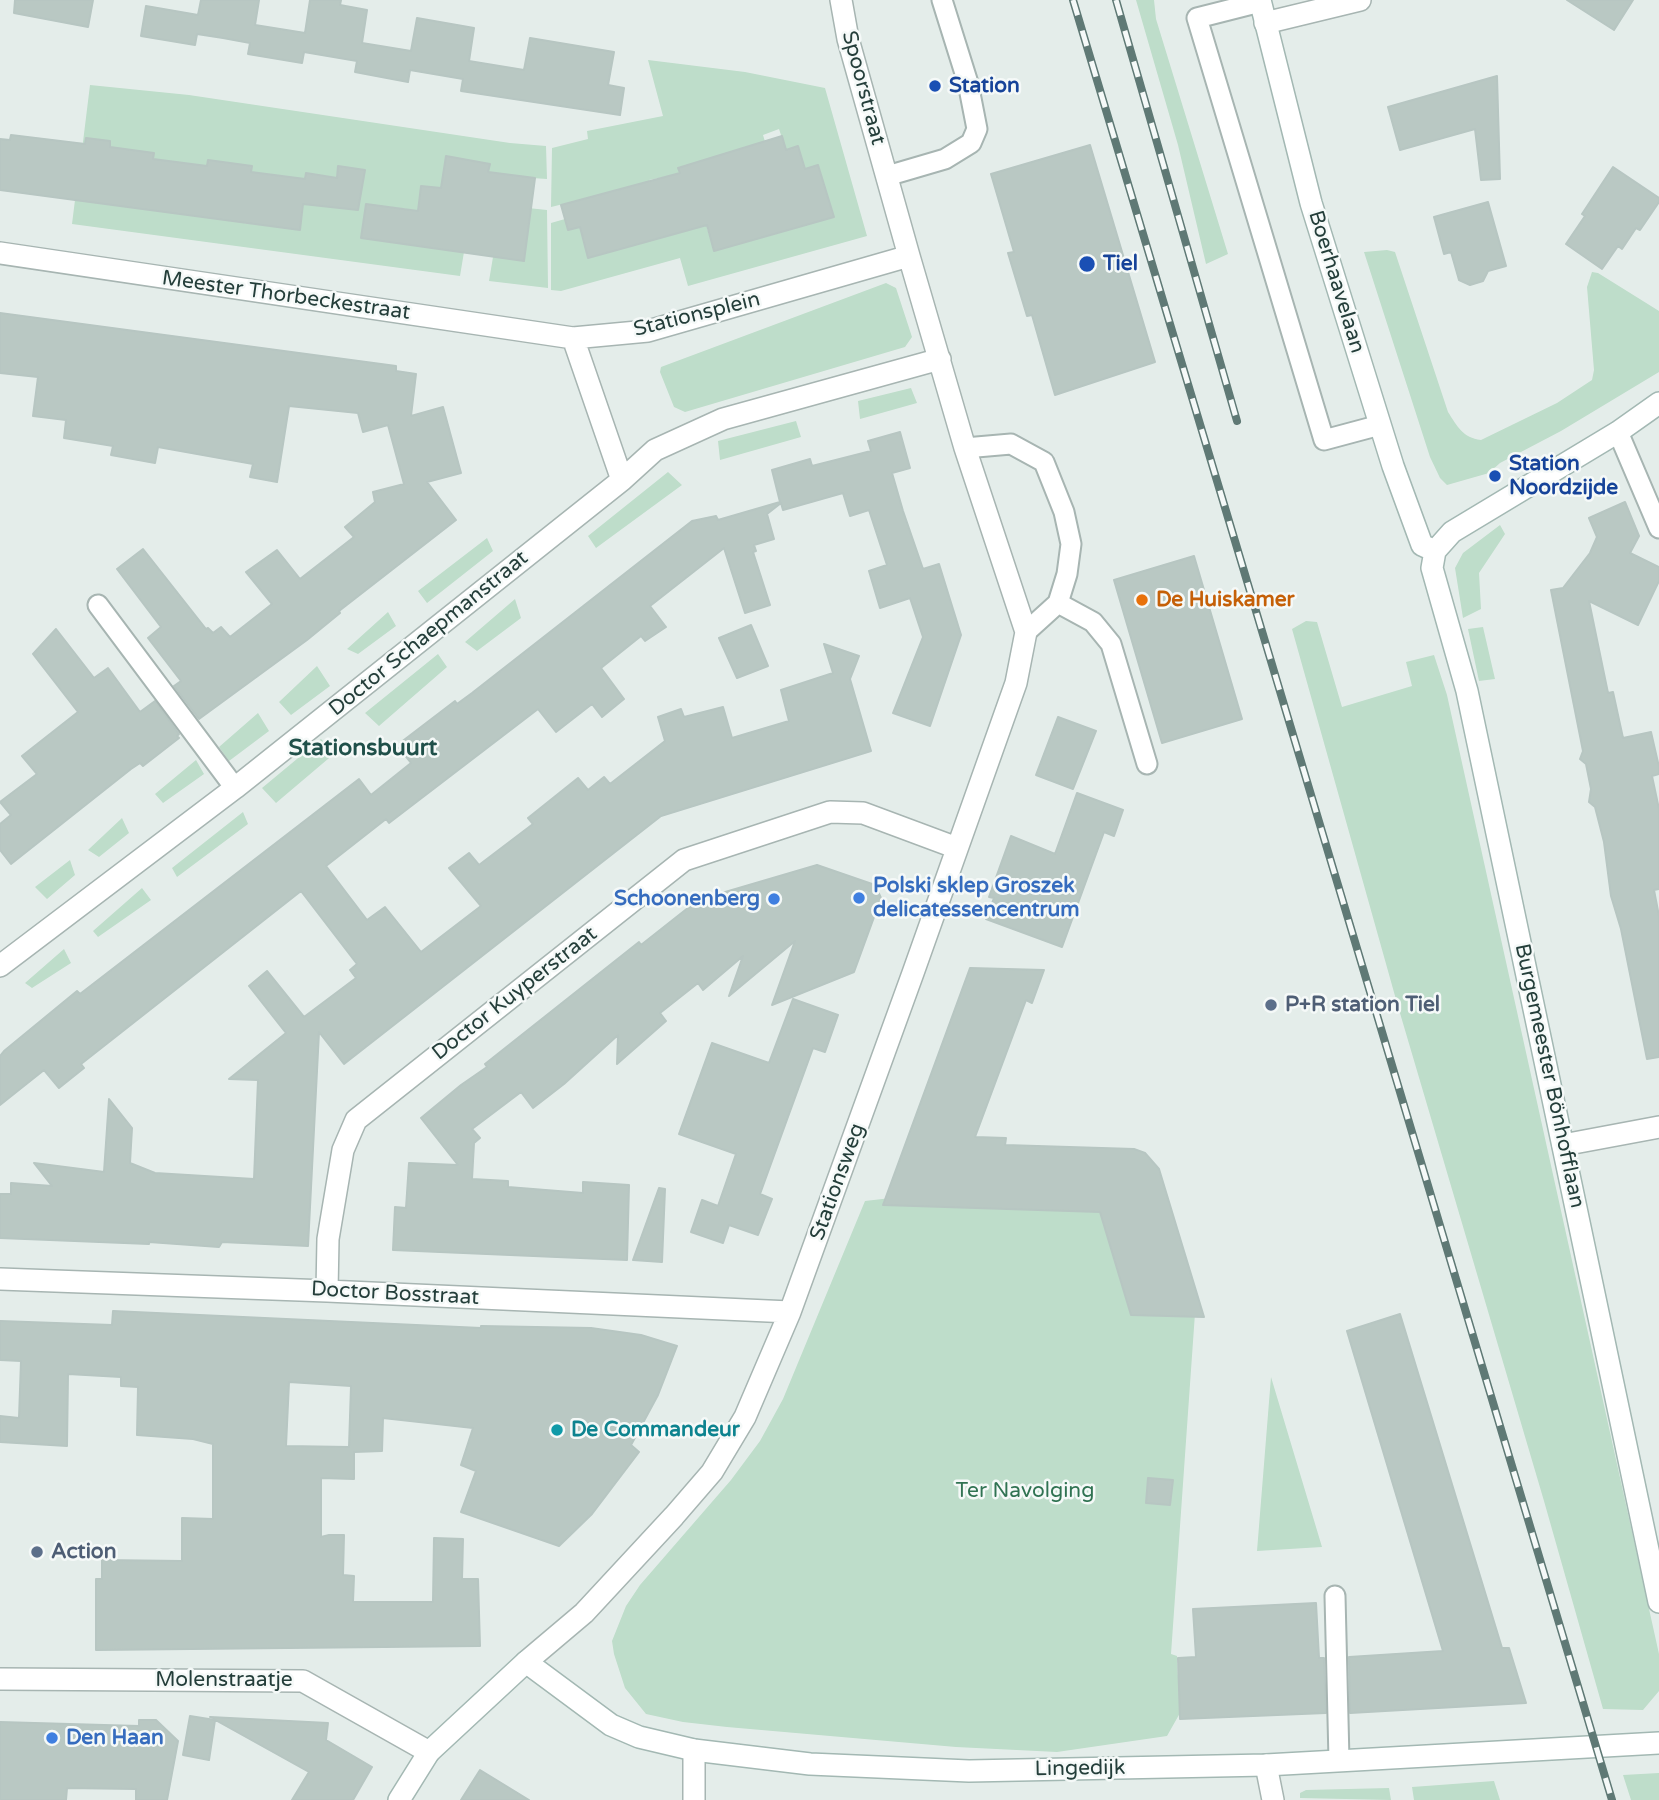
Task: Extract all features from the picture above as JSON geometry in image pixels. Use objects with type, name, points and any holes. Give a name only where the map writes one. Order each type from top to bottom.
[{"type":"street","name":"Spoorstraat","points":[[841,0],[848,39],[909,256]]},
{"type":"street","points":[[1265,23],[1360,0]]},
{"type":"street","name":"Boerhaavelaan","points":[[1260,1],[1311,203],[1380,425],[1422,545],[1435,551]]},
{"type":"street","name":"Meester Thorbeckestraat","points":[[0,253],[573,338]]},
{"type":"street","points":[[909,256],[965,448],[1026,632]]},
{"type":"street","name":"Stationsplein","points":[[573,338],[648,331],[909,256]]},
{"type":"street","points":[[573,338],[622,480],[655,450],[723,419],[940,359]]},
{"type":"street","points":[[1435,551],[1452,532],[1618,432],[1659,403]]},
{"type":"street","name":"Doctor Schaepmanstraat","points":[[0,966],[235,788],[622,480]]},
{"type":"street","name":"Burgemeester Bönhofflaan","points":[[1435,551],[1432,568],[1467,691],[1659,1602]]},
{"type":"street","name":"Stationsweg","points":[[399,1800],[429,1752],[526,1662],[584,1613],[712,1472],[745,1417],[790,1312],[957,848],[1016,683],[1026,632]]},
{"type":"street","name":"Doctor Kuyperstraat","points":[[327,1291],[328,1240],[332,1214],[343,1150],[356,1120],[684,860],[830,812],[863,813],[957,848]]},
{"type":"street","points":[[1563,1145],[1659,1127]]},
{"type":"street","name":"Doctor Bosstraat","points":[[0,1279],[790,1312]]},
{"type":"street","name":"Lingedijk","points":[[526,1662],[611,1725],[639,1737],[694,1750],[810,1764],[969,1771],[1266,1765],[1659,1743]]},
{"type":"street","name":"Molenstraatje","points":[[0,1678],[303,1681],[429,1752]]},
{"type":"street","points":[[694,1750],[694,1800]]},
{"type":"street","points":[[1266,1765],[1273,1800]]},
{"type":"lane","points":[[887,176],[945,159],[971,143],[976,129],[968,83],[942,0]]},
{"type":"lane","points":[[1260,1],[1197,18],[1324,440],[1380,425]]},
{"type":"lane","points":[[1618,432],[1659,528]]},
{"type":"lane","points":[[965,448],[1011,444],[1044,463],[1064,512],[1071,544],[1058,603],[1026,632]]},
{"type":"lane","points":[[1058,603],[1093,622],[1111,644],[1147,764]]},
{"type":"lane","points":[[98,605],[235,788]]},
{"type":"lane","points":[[1335,1596],[1339,1760]]},
{"type":"green space","points":[[1136,0],[1154,0],[1156,19],[1228,254],[1206,264],[1178,145]]},
{"type":"green space","points":[[648,60],[745,72],[825,88],[867,236],[688,286],[680,258],[561,291],[551,290],[551,223],[565,219],[568,230],[580,227],[588,257],[674,175],[649,180],[653,193],[584,199],[551,207],[552,148],[588,139],[587,131],[663,116]],"holes":[[[779,129],[786,150],[798,147],[803,162],[802,170],[818,165],[834,217],[803,226],[785,168],[769,155],[763,135]],[[771,203],[779,233],[714,251],[705,221]]]},
{"type":"green space","points":[[90,85],[189,95],[510,143],[546,146],[547,179],[532,178],[528,208],[547,210],[548,288],[489,281],[493,257],[464,252],[460,276],[72,224],[75,200],[103,204],[110,141],[86,138],[82,150]],"holes":[[[153,159],[207,166],[209,160],[201,217],[145,209]],[[251,172],[305,179],[299,230],[244,223]],[[366,204],[407,209],[418,217],[419,246],[361,238]]]},
{"type":"green space","points":[[1364,252],[1395,252],[1448,412],[1461,430],[1470,437],[1481,440],[1557,403],[1592,380],[1594,370],[1587,287],[1592,272],[1598,273],[1659,311],[1659,372],[1561,431],[1500,463],[1489,473],[1447,485],[1440,478],[1430,457]]},
{"type":"green space","points":[[886,283],[896,288],[912,337],[905,347],[685,412],[674,407],[660,372],[661,367]]},
{"type":"green space","points":[[911,388],[917,403],[860,419],[858,401]]},
{"type":"green space","points":[[796,421],[801,437],[720,460],[718,441]]},
{"type":"green space","points":[[668,472],[682,485],[596,548],[588,536]]},
{"type":"green space","points":[[1500,525],[1505,534],[1479,573],[1481,609],[1463,618],[1455,568],[1463,553]]},
{"type":"green space","points":[[487,538],[493,551],[427,603],[418,591]]},
{"type":"green space","points":[[515,599],[521,618],[477,651],[465,642]]},
{"type":"green space","points":[[388,612],[396,626],[358,654],[347,649]]},
{"type":"green space","points":[[1306,621],[1317,622],[1342,707],[1412,686],[1406,662],[1434,655],[1447,695],[1659,1654],[1659,1691],[1643,1710],[1603,1709],[1397,1003],[1292,629]]},
{"type":"green space","points":[[1483,627],[1495,679],[1479,681],[1468,629]]},
{"type":"green space","points":[[438,654],[447,667],[379,726],[365,713]]},
{"type":"green space","points":[[317,666],[330,686],[291,715],[279,702]]},
{"type":"green space","points":[[258,713],[269,731],[229,761],[219,747]]},
{"type":"green space","points":[[321,739],[335,753],[276,803],[262,788]]},
{"type":"green space","points":[[196,760],[204,774],[163,803],[155,794]]},
{"type":"green space","points":[[243,812],[248,824],[177,877],[172,868]]},
{"type":"green space","points":[[122,818],[129,833],[99,857],[88,850]]},
{"type":"green space","points":[[70,860],[75,875],[47,899],[35,887]]},
{"type":"green space","points":[[142,888],[151,900],[98,937],[93,931]]},
{"type":"green space","points":[[64,949],[71,963],[32,988],[25,983]]},
{"type":"green space","name":"Ter Navolging","points":[[891,1198],[1116,1208],[1196,1299],[1171,1654],[1177,1656],[1180,1713],[1167,1736],[1057,1752],[956,1747],[727,1727],[646,1714],[625,1688],[612,1641],[626,1606],[640,1585],[731,1480],[760,1441],[783,1399],[865,1201]]},
{"type":"green space","points":[[1271,1377],[1322,1547],[1257,1551]]},
{"type":"green space","points":[[1659,1773],[1659,1800],[1631,1800],[1623,1775]]},
{"type":"green space","points":[[1494,1781],[1500,1800],[1414,1800],[1412,1787]]},
{"type":"green space","points":[[1389,1788],[1391,1800],[1300,1798],[1300,1793],[1306,1790]]},
{"type":"building","points":[[15,0],[93,0],[88,27],[14,13]]},
{"type":"building","points":[[201,0],[259,0],[255,25],[305,33],[310,0],[341,0],[340,5],[367,10],[362,43],[411,51],[417,18],[474,28],[469,61],[524,70],[530,38],[614,52],[608,85],[624,88],[620,115],[461,91],[463,79],[410,70],[408,82],[355,72],[357,61],[304,52],[302,63],[248,54],[250,43],[223,38],[197,34],[195,45],[141,36],[146,6],[198,15]]},
{"type":"building","points":[[1567,0],[1633,0],[1614,30]]},
{"type":"building","points":[[1497,76],[1500,179],[1481,180],[1475,129],[1400,150],[1388,107]]},
{"type":"building","points":[[11,135],[85,144],[86,138],[110,141],[110,147],[154,153],[153,159],[207,166],[208,160],[252,166],[251,172],[305,179],[306,173],[337,178],[338,166],[365,170],[358,210],[303,204],[300,230],[0,190],[0,139],[10,140]]},
{"type":"building","points":[[782,136],[786,150],[798,146],[805,169],[818,165],[834,217],[714,251],[707,225],[588,258],[580,227],[568,230],[561,205],[680,173],[678,168]]},
{"type":"building","points":[[1090,145],[1155,362],[1055,395],[1032,315],[1027,316],[1008,253],[1014,252],[991,174]]},
{"type":"building","points":[[446,156],[490,164],[488,172],[535,178],[524,261],[361,238],[366,204],[418,211],[421,186],[441,188]]},
{"type":"building","points":[[1613,167],[1659,198],[1659,202],[1640,230],[1636,228],[1622,249],[1618,246],[1602,269],[1566,244]]},
{"type":"building","points":[[1488,202],[1506,266],[1488,271],[1483,281],[1470,285],[1459,280],[1451,252],[1444,254],[1434,217]]},
{"type":"building","points":[[0,313],[396,366],[396,371],[416,374],[411,416],[443,407],[461,473],[427,482],[456,520],[339,611],[340,613],[307,640],[199,719],[174,686],[181,681],[148,638],[161,627],[117,569],[143,549],[206,629],[213,633],[221,627],[230,637],[272,604],[246,572],[277,550],[300,579],[354,537],[345,527],[375,502],[373,492],[404,484],[388,425],[363,432],[358,413],[289,406],[277,482],[250,477],[253,464],[158,447],[155,463],[111,455],[113,446],[64,438],[66,420],[33,416],[38,377],[0,373]]},
{"type":"building","points":[[900,432],[910,468],[892,473],[903,511],[923,569],[939,564],[961,635],[930,726],[893,713],[923,637],[910,598],[880,608],[869,571],[887,565],[869,510],[850,516],[843,493],[783,510],[781,503],[767,514],[774,539],[754,545],[756,551],[753,552],[770,605],[745,613],[724,548],[650,606],[666,627],[645,641],[641,636],[601,668],[624,699],[602,717],[592,704],[556,732],[538,709],[389,823],[386,819],[326,866],[367,920],[385,907],[421,952],[481,906],[449,868],[469,853],[479,865],[533,824],[528,818],[578,778],[588,790],[604,777],[610,784],[665,741],[658,717],[681,709],[684,717],[723,707],[732,738],[789,721],[781,690],[833,673],[824,644],[859,656],[850,679],[871,751],[661,816],[344,1064],[319,1032],[308,1246],[222,1242],[219,1247],[149,1242],[0,1238],[0,1194],[11,1194],[11,1183],[52,1186],[34,1163],[104,1172],[109,1099],[132,1128],[130,1163],[155,1173],[254,1179],[258,1080],[229,1079],[286,1033],[249,986],[267,971],[304,1017],[356,978],[350,970],[357,964],[301,891],[81,1064],[84,1068],[59,1088],[44,1070],[0,1105],[0,1056],[4,1051],[77,991],[80,994],[359,779],[371,795],[411,763],[399,748],[402,746],[400,743],[455,701],[457,704],[472,693],[692,521],[716,516],[718,520],[780,502],[772,470],[810,459],[812,466],[871,451],[868,441]]},
{"type":"building","points":[[1625,502],[1639,536],[1630,553],[1659,567],[1659,581],[1638,625],[1589,601],[1608,693],[1613,692],[1623,738],[1651,732],[1659,767],[1659,774],[1652,776],[1659,809],[1659,889],[1654,890],[1659,916],[1659,1057],[1647,1059],[1621,929],[1611,896],[1604,842],[1595,807],[1589,802],[1591,789],[1586,764],[1580,759],[1583,751],[1551,590],[1563,588],[1590,553],[1597,537],[1589,518]]},
{"type":"building","points":[[1194,556],[1242,719],[1162,743],[1114,580]]},
{"type":"building","points":[[751,625],[768,666],[737,678],[719,638]]},
{"type":"building","points":[[56,629],[94,678],[108,668],[140,712],[155,701],[179,734],[179,738],[143,766],[140,763],[131,769],[11,864],[0,850],[0,824],[11,815],[0,802],[37,774],[22,756],[78,712],[33,654]]},
{"type":"building","points":[[1058,717],[1096,731],[1073,789],[1036,775]]},
{"type":"building","points":[[1077,793],[1123,810],[1114,836],[1104,832],[1062,947],[986,919],[994,898],[989,897],[1011,836],[1055,854]]},
{"type":"building","points":[[817,865],[875,885],[881,898],[854,972],[772,1005],[795,941],[729,996],[743,956],[703,990],[698,983],[660,1013],[666,1021],[617,1064],[618,1035],[533,1108],[521,1092],[472,1129],[480,1138],[474,1143],[472,1179],[508,1181],[508,1187],[583,1193],[583,1182],[629,1185],[627,1260],[393,1250],[395,1207],[406,1208],[409,1163],[458,1165],[421,1118],[639,942],[641,945],[698,900]]},
{"type":"building","points":[[970,968],[1044,970],[1032,1003],[1026,1000],[975,1137],[1006,1138],[1005,1145],[1134,1149],[1145,1153],[1159,1169],[1204,1317],[1131,1315],[1100,1212],[883,1205]]},
{"type":"building","points":[[793,999],[838,1015],[825,1052],[813,1048],[760,1194],[772,1199],[758,1235],[729,1225],[723,1243],[691,1232],[702,1200],[718,1206],[736,1154],[679,1134],[712,1043],[769,1063]]},
{"type":"building","points":[[659,1188],[665,1189],[662,1262],[633,1260]]},
{"type":"building","points":[[113,1311],[481,1328],[591,1328],[641,1335],[677,1346],[658,1395],[631,1445],[639,1452],[592,1514],[559,1546],[461,1512],[476,1471],[461,1465],[473,1428],[383,1418],[382,1451],[354,1452],[354,1479],[321,1478],[321,1537],[344,1535],[343,1575],[354,1576],[353,1602],[433,1602],[434,1538],[463,1539],[462,1579],[478,1579],[480,1646],[96,1650],[96,1579],[102,1579],[102,1560],[182,1561],[182,1518],[213,1519],[213,1444],[193,1439],[137,1435],[138,1387],[121,1386],[121,1377],[68,1374],[67,1446],[0,1442],[0,1416],[19,1418],[21,1361],[0,1360],[0,1321],[112,1325]],"holes":[[[289,1382],[351,1386],[349,1447],[286,1446]]]},
{"type":"building","points":[[1400,1314],[1502,1648],[1509,1648],[1526,1703],[1350,1713],[1349,1657],[1443,1651],[1347,1331]]},
{"type":"building","points":[[1148,1478],[1173,1480],[1170,1505],[1146,1503]]},
{"type":"building","points":[[1316,1603],[1319,1658],[1324,1658],[1326,1713],[1180,1719],[1178,1658],[1196,1657],[1193,1609]]},
{"type":"building","points":[[190,1716],[215,1720],[209,1760],[183,1755]]},
{"type":"building","points":[[210,1717],[328,1723],[326,1740],[372,1767],[353,1800],[292,1800],[309,1772]]},
{"type":"building","points":[[139,1720],[156,1720],[178,1741],[167,1800],[136,1800],[136,1789],[67,1788],[66,1800],[0,1800],[0,1722],[139,1726]]},
{"type":"building","points":[[480,1770],[529,1800],[461,1800]]},
{"type":"railway","points":[[1073,0],[1612,1800]]},
{"type":"railway","points":[[1116,0],[1237,421]]},
{"type":"place","name":"Station","points":[[935,86]]},
{"type":"place","name":"Tiel","points":[[1087,264]]},
{"type":"place","name":"Station Noordzijde","points":[[1495,476]]},
{"type":"place","name":"De Huiskamer","points":[[1142,600]]},
{"type":"place","name":"Polski sklep Groszek delicatessencentrum","points":[[859,898]]},
{"type":"place","name":"Schoonenberg","points":[[774,899]]},
{"type":"place","name":"P+R station Tiel","points":[[1271,1005]]},
{"type":"place","name":"De Commandeur","points":[[557,1430]]},
{"type":"place","name":"Action","points":[[37,1552]]},
{"type":"place","name":"Den Haan","points":[[52,1738]]},
{"type":"district","name":"Stationsbuurt","points":[[363,749]]}]
